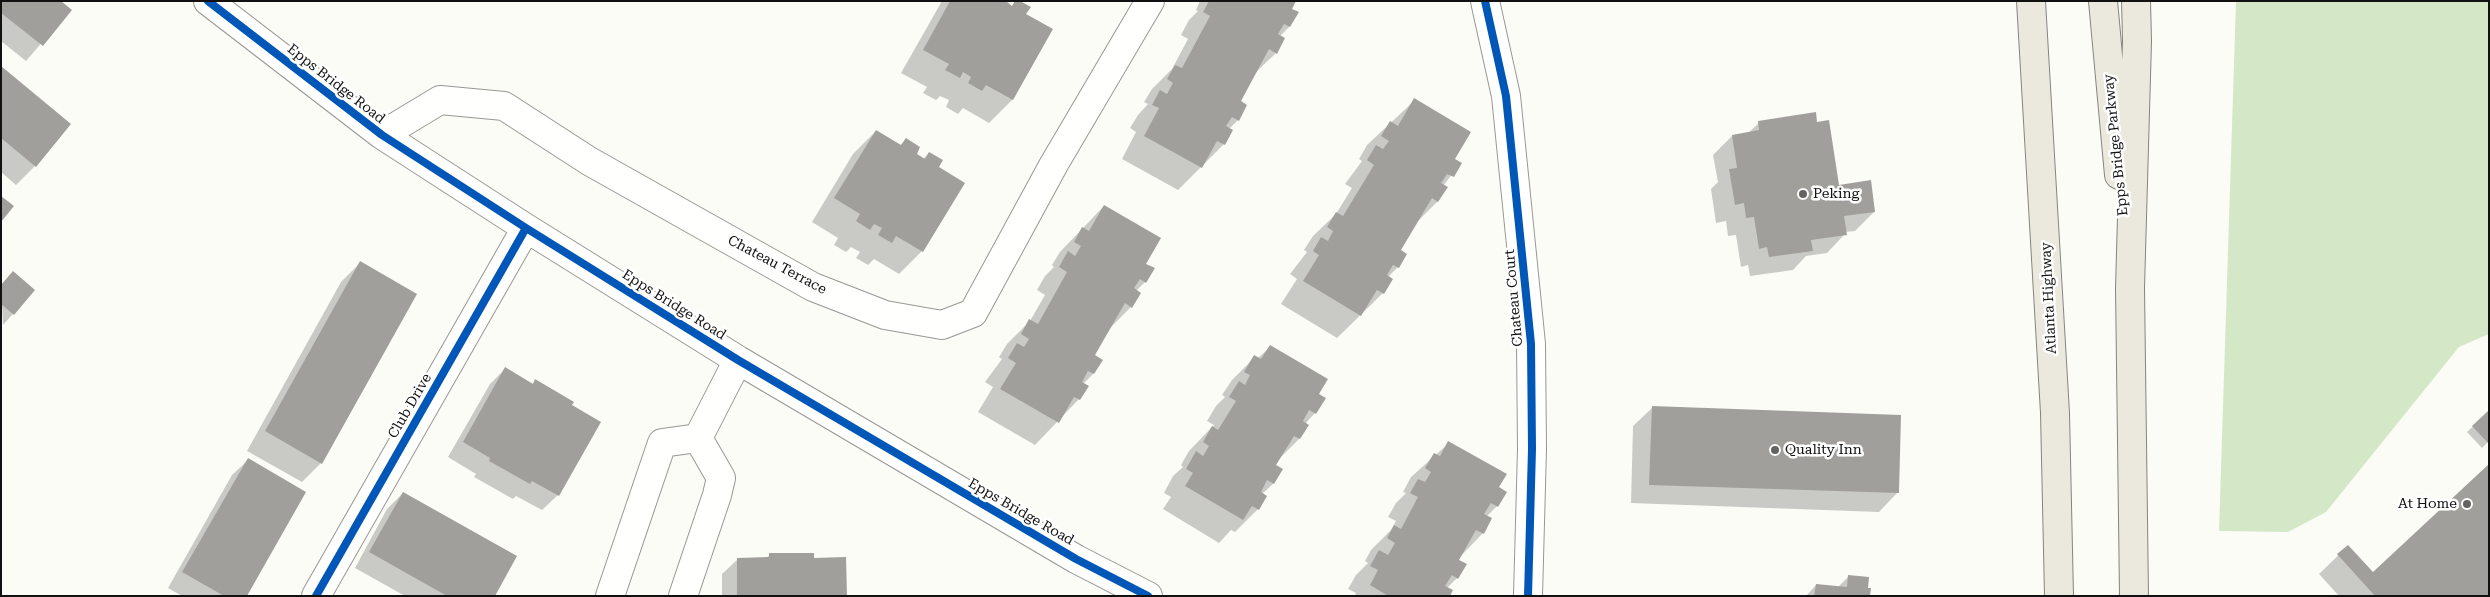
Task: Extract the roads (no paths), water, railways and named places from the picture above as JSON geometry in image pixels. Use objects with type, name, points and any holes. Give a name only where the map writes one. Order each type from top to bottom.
[{"type":"main road","name":"Atlanta Highway","points":[[2031,1],[2055,413],[2059,596]]},
{"type":"main road","name":"Epps Bridge Parkway","points":[[2103,1],[2130,288]]},
{"type":"main road","points":[[2134,596],[2130,288],[2137,41],[2136,1]]},
{"type":"street","name":"Epps Bridge Road","points":[[208,1],[382,135],[526,228],[738,360],[1076,559],[1148,596]]},
{"type":"street","name":"Chateau Terrace","points":[[382,135],[440,100],[504,106],[589,162],[813,287],[885,315],[942,325],[973,313],[1054,164],[1150,1]]},
{"type":"street","name":"Chateau Court","points":[[1485,1],[1506,96],[1531,344],[1532,448],[1528,596]]},
{"type":"street","name":"Club Drive","points":[[316,596],[526,228]]},
{"type":"street","points":[[698,438],[738,360]]},
{"type":"street","points":[[683,596],[718,495],[721,478],[698,438]]},
{"type":"street","points":[[610,596],[662,443],[698,438]]},
{"type":"place","name":"Peking","points":[[1803,194]]},
{"type":"place","name":"Quality Inn","points":[[1775,450]]},
{"type":"place","name":"At Home","points":[[2467,504]]}]
